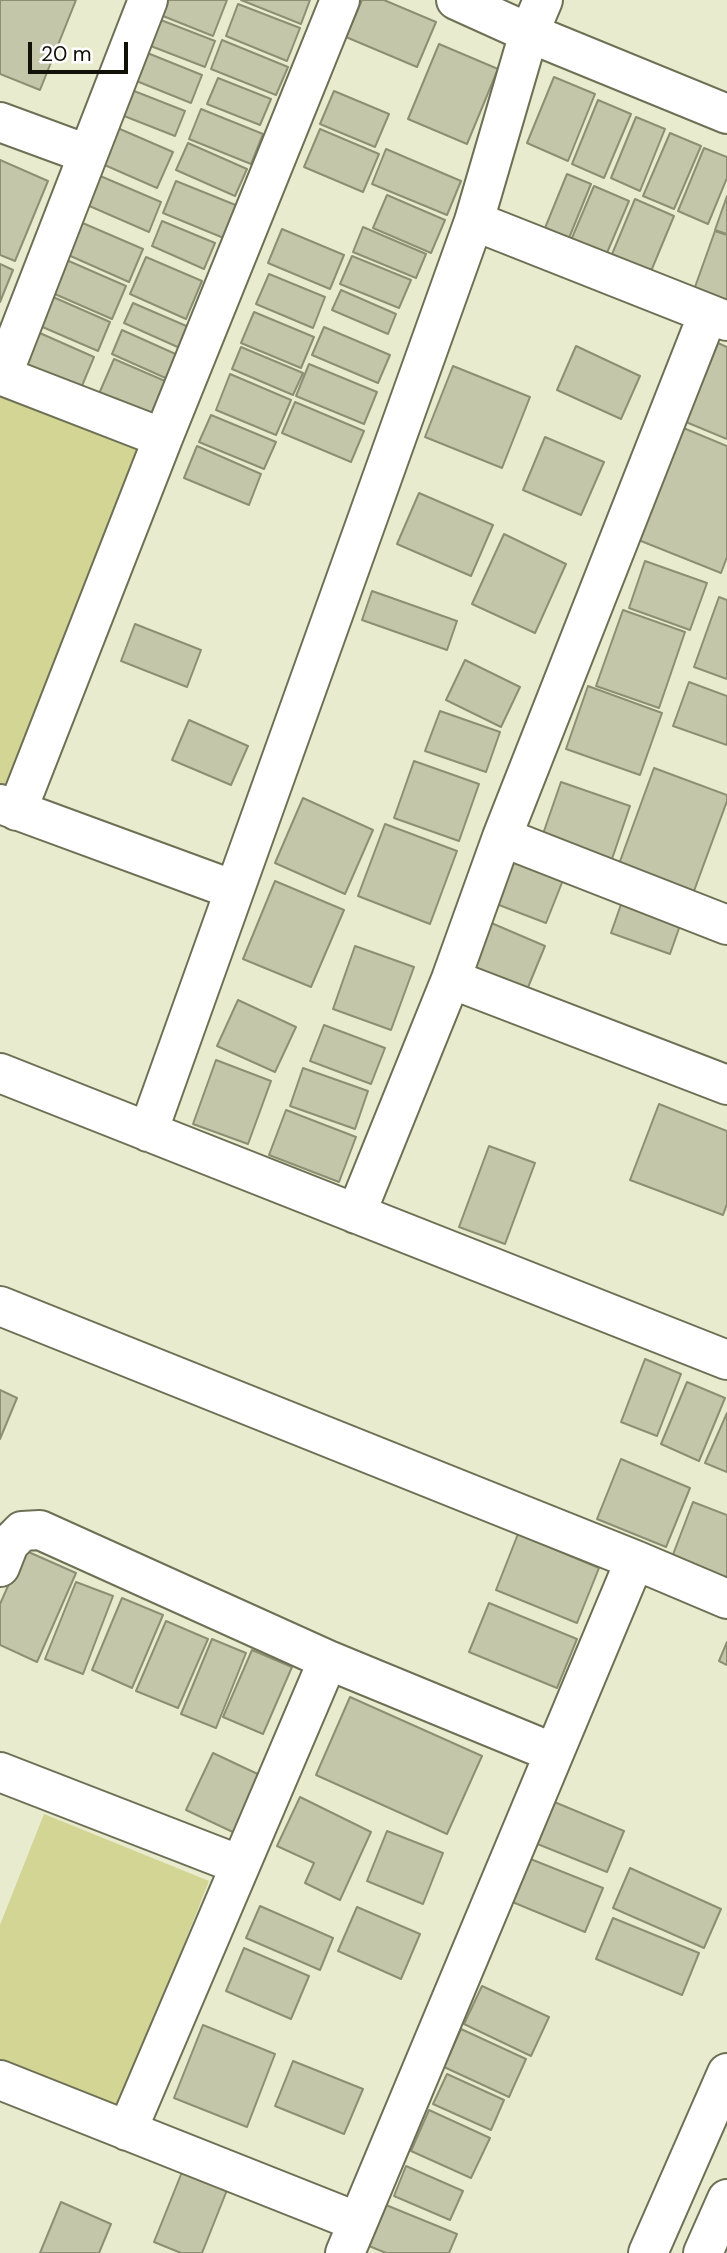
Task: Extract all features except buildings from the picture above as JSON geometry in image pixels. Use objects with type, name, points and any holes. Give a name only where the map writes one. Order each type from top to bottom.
[{"type":"street","points":[[148,0],[1,375],[163,438]]},
{"type":"street","points":[[234,890],[9,808],[163,438],[340,0]]},
{"type":"street","points":[[456,0],[536,17],[727,114]]},
{"type":"street","points":[[148,1132],[474,221],[536,17]]},
{"type":"street","points":[[0,122],[87,154]]},
{"type":"street","points":[[356,1214],[451,979],[502,837],[717,317],[474,221]]},
{"type":"street","points":[[502,837],[725,920]]},
{"type":"street","points":[[451,979],[727,1085]]},
{"type":"street","points":[[0,1073],[727,1360]]},
{"type":"street","points":[[0,1306],[727,1599]]},
{"type":"street","points":[[0,1567],[9,1544],[22,1531],[40,1530],[328,1660],[554,1753]]},
{"type":"street","points":[[0,2080],[127,2131],[351,2238],[635,1560]]},
{"type":"street","points":[[127,2131],[328,1660]]},
{"type":"street","points":[[0,1772],[240,1865]]},
{"type":"street","points":[[649,2253],[727,2073]]},
{"type":"street","points":[[703,2253],[727,2199]]},
{"type":"green space","points":[[0,392],[141,446],[10,792],[0,788]]},
{"type":"green space","points":[[44,1814],[209,1881],[119,2108],[0,2059],[0,1925]]}]
